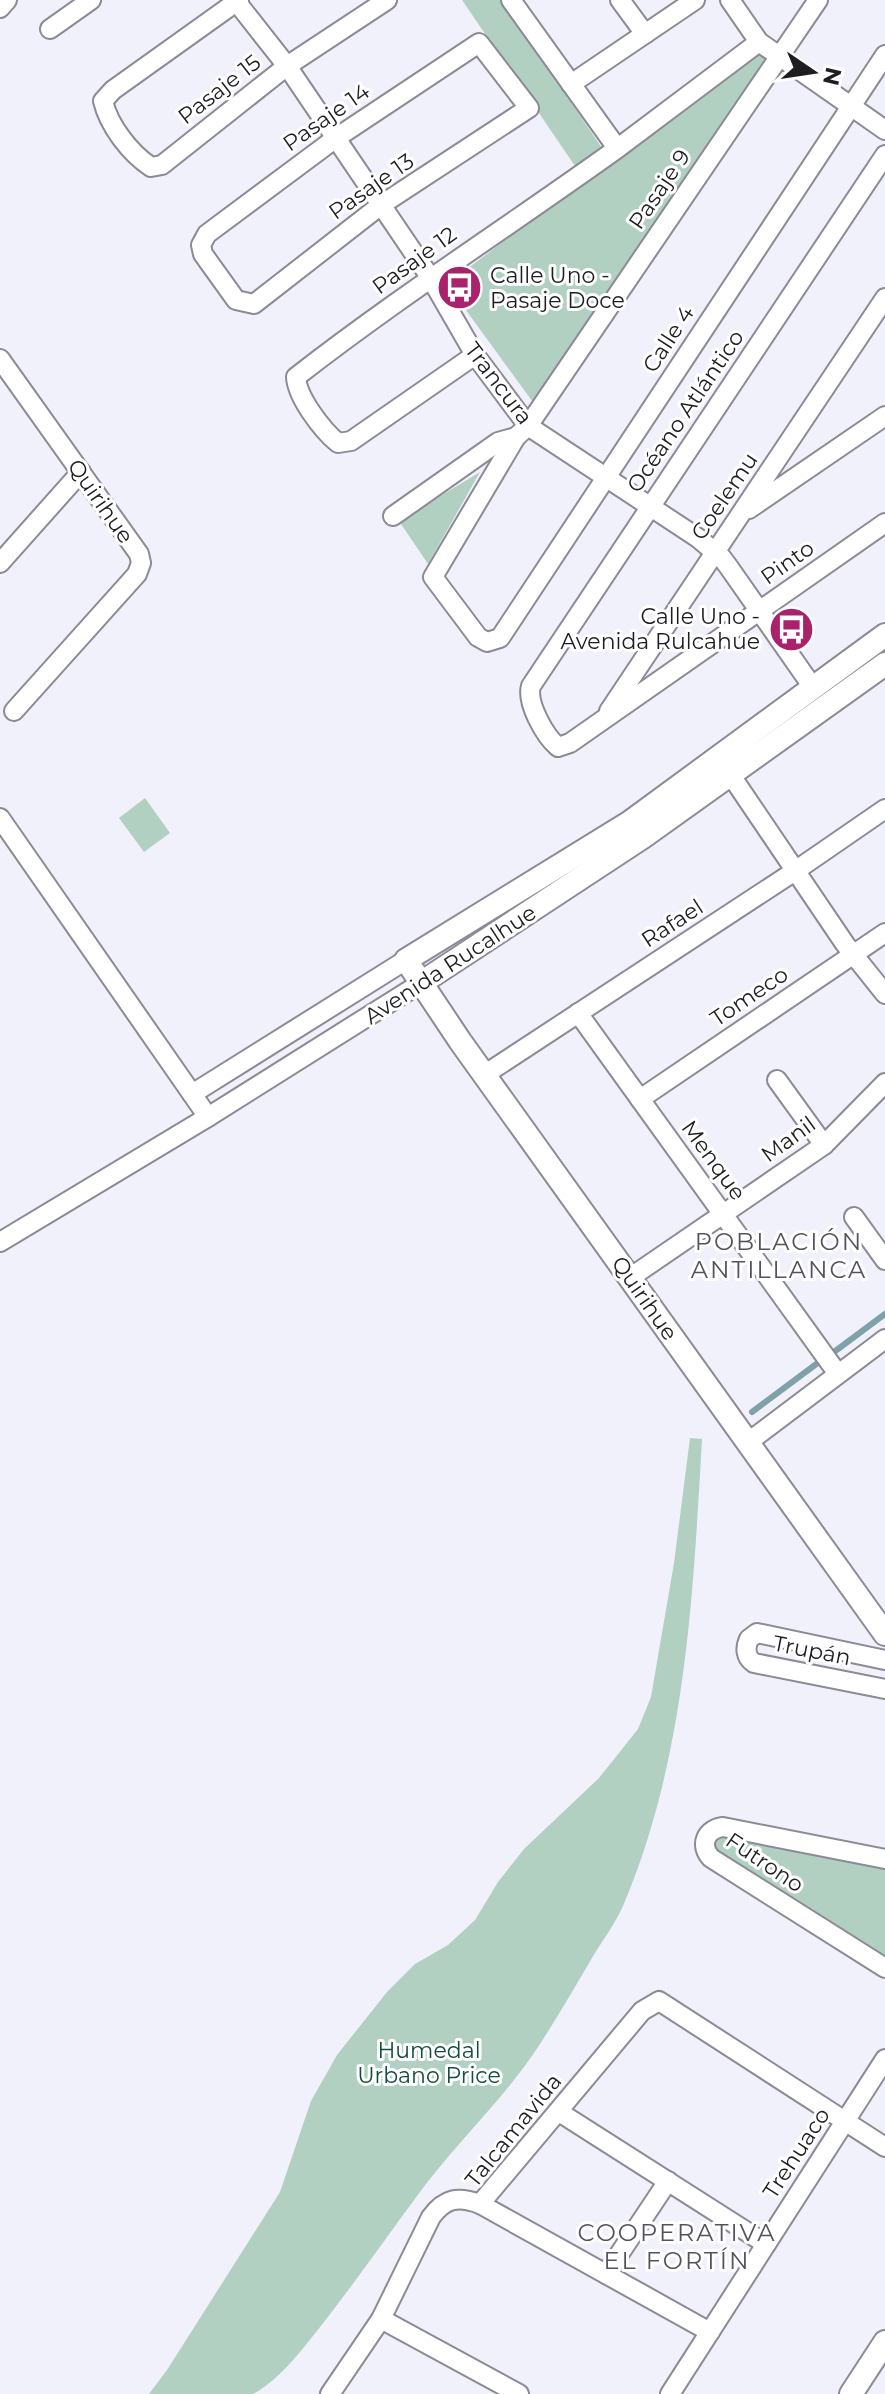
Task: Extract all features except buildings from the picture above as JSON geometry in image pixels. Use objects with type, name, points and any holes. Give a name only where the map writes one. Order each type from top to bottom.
[{"type":"street","points":[[0,8],[7,0]]},
{"type":"street","points":[[50,29],[91,0]]},
{"type":"street","name":"Pasaje 15","points":[[237,1],[113,90],[103,101],[107,118],[141,161],[151,167],[162,165],[287,66],[387,0]]},
{"type":"street","points":[[511,0],[617,148]]},
{"type":"street","points":[[620,0],[645,34]]},
{"type":"street","points":[[571,84],[695,0]]},
{"type":"street","points":[[730,0],[759,42],[885,130]]},
{"type":"street","name":"Pasaje 9","points":[[487,642],[478,637],[433,577],[522,431],[818,0]]},
{"type":"street","name":"Trancura","points":[[237,1],[287,66],[430,277],[522,431],[605,476],[715,552],[824,706]]},
{"type":"street","name":"Pasaje 12","points":[[475,355],[351,441],[338,443],[328,435],[297,388],[296,377],[430,277],[617,148],[759,42]]},
{"type":"street","name":"Pasaje 14","points":[[244,303],[236,300],[203,254],[201,245],[207,234],[336,138],[479,43],[529,108]]},
{"type":"street","name":"Calle 4","points":[[487,642],[500,638],[885,55]]},
{"type":"street","name":"Pasaje 13","points":[[244,303],[254,304],[381,205],[529,108]]},
{"type":"street","name":"Océano Atlántico","points":[[558,747],[532,708],[528,695],[531,686],[885,155]]},
{"type":"street","name":"Coelemu","points":[[603,720],[883,303]]},
{"type":"street","name":"Quirihue","points":[[0,359],[6,383],[81,472],[139,554],[141,563],[137,574],[14,711]]},
{"type":"street","points":[[740,515],[885,416]]},
{"type":"street","points":[[393,516],[498,442],[522,431]]},
{"type":"street","points":[[0,563],[81,472]]},
{"type":"street","name":"Pinto","points":[[558,747],[570,743],[885,523]]},
{"type":"street","name":"Avenida Rucalhue","points":[[192,1094],[630,822],[885,635]]},
{"type":"street","name":"Avenida Rucalhue","points":[[0,1242],[208,1117],[421,983],[643,837],[885,664]]},
{"type":"street","points":[[730,774],[853,955],[885,994]]},
{"type":"street","name":"Rafael","points":[[484,1075],[885,809]]},
{"type":"street","points":[[0,818],[208,1117]]},
{"type":"street","name":"Tomeco","points":[[640,1099],[885,933]]},
{"type":"street","name":"Quirihue","points":[[406,960],[484,1075],[885,1634]]},
{"type":"street","name":"Menque","points":[[578,1013],[838,1374]]},
{"type":"street","points":[[777,1080],[824,1145]]},
{"type":"street","name":"Manil","points":[[631,1277],[824,1145],[885,1083]]},
{"type":"street","points":[[854,1217],[878,1235],[885,1260]]},
{"type":"street","points":[[747,1443],[885,1339]]},
{"type":"street","name":"Trupán","points":[[885,1660],[757,1633],[749,1639],[746,1650],[754,1663],[885,1689]]},
{"type":"street","name":"Futrono","points":[[885,1859],[723,1827],[708,1833],[704,1844],[711,1858],[885,1968]]},
{"type":"street","name":"Talcamavida","points":[[710,2332],[480,2204],[642,2011],[659,2001],[845,2121]]},
{"type":"street","name":"Trehuaco","points":[[670,2394],[885,2059]]},
{"type":"street","points":[[559,2112],[766,2244]]},
{"type":"street","points":[[845,2121],[885,2147]]},
{"type":"street","points":[[606,2274],[668,2181]]},
{"type":"street","points":[[330,2394],[381,2319],[431,2217],[449,2200],[466,2199],[480,2204]]},
{"type":"street","points":[[381,2319],[519,2394]]},
{"type":"street","points":[[851,2394],[884,2346]]},
{"type":"green space","points":[[462,0],[501,0],[604,151],[577,169]]},
{"type":"green space","points":[[756,51],[759,54],[766,51],[772,53],[535,405],[447,284]]},
{"type":"green space","points":[[480,472],[428,564],[399,521]]},
{"type":"green space","points":[[145,798],[170,833],[144,852],[119,818]]},
{"type":"green space","name":"Humedal Urbano Price","points":[[690,1438],[702,1439],[695,1557],[683,1676],[661,1793],[644,1850],[616,1919],[528,2062],[429,2179],[336,2307],[283,2371],[253,2394],[149,2394],[280,2192],[311,2101],[337,2055],[387,1992],[415,1964],[448,1945],[475,1920],[498,1882],[524,1849],[599,1778],[638,1729],[651,1697],[674,1563]]},
{"type":"green space","points":[[722,1836],[885,1867],[885,1958],[718,1852],[714,1843]]},
{"type":"waterway","points":[[834,1352],[885,1314]]},
{"type":"waterway","points":[[752,1412],[819,1362]]},
{"type":"place","name":"Calle Uno - Pasaje Doce","points":[[459,288]]},
{"type":"place","name":"Calle Uno - Avenida Rulcahue","points":[[791,629]]},
{"type":"district","name":"POBLACIÓN ANTILLANCA","points":[[779,1256]]},
{"type":"district","name":"COOPERATIVA EL FORTÍN","points":[[677,2247]]}]
